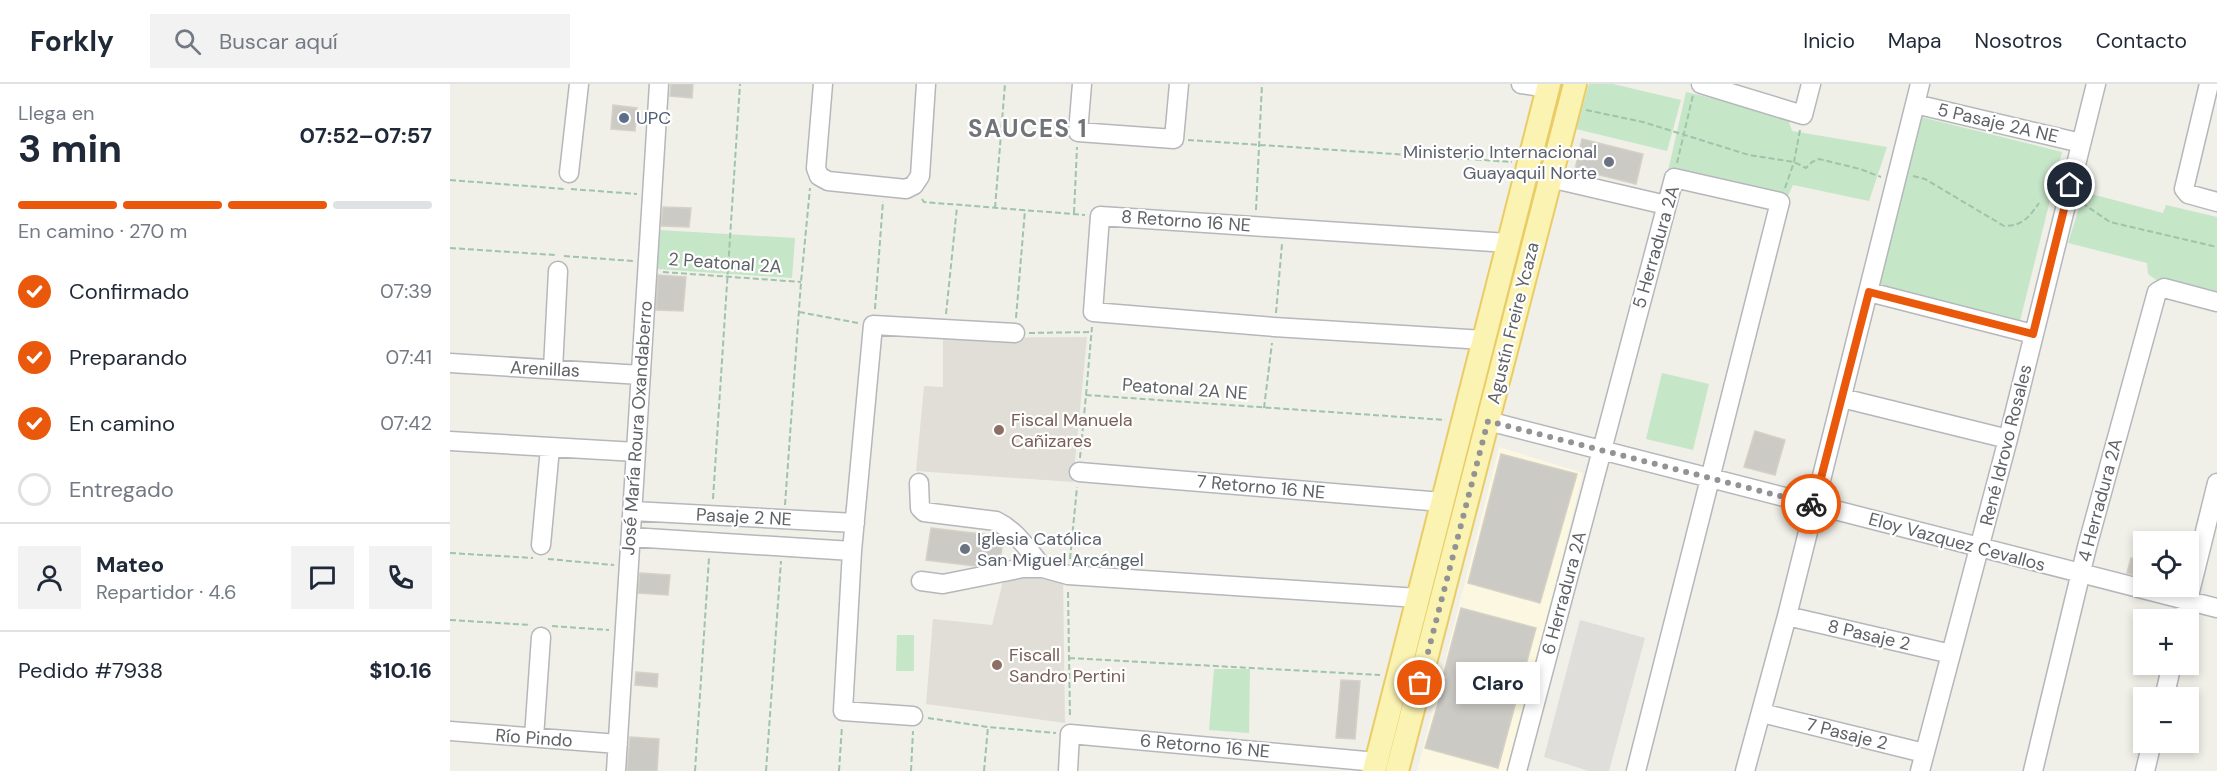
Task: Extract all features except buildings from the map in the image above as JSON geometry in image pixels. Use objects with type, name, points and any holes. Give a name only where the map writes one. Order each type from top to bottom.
[{"type":"main road","name":"Agustín Freire Ycaza","points":[[1383,768],[1488,421],[1575,84]]},
{"type":"main road","name":"Agustín Freire Ycaza","points":[[1383,768],[1398,676],[1549,86]]},
{"type":"street","points":[[569,173],[579,84]]},
{"type":"street","name":"José María Roura Oxandaberro","points":[[616,771],[659,84]]},
{"type":"street","points":[[823,84],[816,168],[819,176],[828,181],[906,189],[914,185],[920,176],[926,84]]},
{"type":"street","points":[[1082,84],[1078,132],[1174,139],[1179,84]]},
{"type":"street","points":[[1521,84],[1549,86]]},
{"type":"street","points":[[1697,89],[1803,115],[1811,84]]},
{"type":"street","points":[[1745,771],[1787,616],[1920,84]]},
{"type":"street","name":"René Idrovo Rosales","points":[[1920,771],[2008,439],[2097,84]]},
{"type":"street","points":[[2211,91],[2184,189],[2188,194],[2217,202]]},
{"type":"street","name":"5 Pasaje 2A NE","points":[[1915,104],[2081,143]]},
{"type":"street","points":[[1550,178],[1666,206]]},
{"type":"street","name":"5 Herradura 2A","points":[[1602,450],[1674,178],[1780,202]]},
{"type":"street","points":[[1636,771],[1780,202]]},
{"type":"street","name":"8 Retorno 16 NE","points":[[1093,312],[1100,216],[1509,243]]},
{"type":"street","points":[[553,369],[558,271]]},
{"type":"street","name":"4 Herradura 2A","points":[[2033,771],[2080,574],[2157,292],[2164,288],[2217,302]]},
{"type":"street","points":[[1869,292],[2033,334]]},
{"type":"street","points":[[1093,312],[1274,327],[1484,340]]},
{"type":"street","points":[[914,716],[843,711],[852,551],[873,325],[1015,333]]},
{"type":"street","name":"Arenillas","points":[[450,363],[640,375]]},
{"type":"street","points":[[1842,398],[2008,439]]},
{"type":"street","name":"Eloy Vazquez Cevallos","points":[[1488,421],[2217,608]]},
{"type":"street","points":[[450,441],[636,452]]},
{"type":"street","points":[[541,545],[550,448]]},
{"type":"street","name":"6 Herradura 2A","points":[[1522,770],[1602,450]]},
{"type":"street","name":"7 Retorno 16 NE","points":[[1079,472],[1442,502]]},
{"type":"street","points":[[920,483],[920,508],[924,512],[996,521],[1005,525],[1014,531],[1043,568]]},
{"type":"street","points":[[2186,609],[2217,483]]},
{"type":"street","name":"Pasaje 2 NE","points":[[633,511],[855,523]]},
{"type":"street","name":"Pasaje 2 NE","points":[[631,537],[852,551]]},
{"type":"street","points":[[921,581],[943,584],[1023,568],[1043,568],[1068,575],[1418,598]]},
{"type":"street","name":"8 Pasaje 2","points":[[1787,616],[1952,654]]},
{"type":"street","points":[[534,737],[541,637]]},
{"type":"street","name":"7 Pasaje 2","points":[[1770,715],[1924,753]]},
{"type":"street","name":"Río Pindo","points":[[450,731],[618,744]]},
{"type":"street","points":[[1068,771],[1070,734]]},
{"type":"street","name":"6 Retorno 16 NE","points":[[1070,734],[1383,768]]},
{"type":"street","points":[[2145,771],[2149,753]]},
{"type":"path","points":[[712,516],[740,84]]},
{"type":"path","points":[[995,208],[1005,84]]},
{"type":"path","points":[[1255,225],[1262,84]]},
{"type":"path","points":[[1674,178],[1683,135],[1697,89]]},
{"type":"path","points":[[1569,107],[1643,122],[1749,155],[1794,162],[1806,168],[1819,159],[1860,169],[1876,177],[1895,180],[1915,175],[2004,226],[2016,226],[2029,216],[2039,203]]},
{"type":"path","points":[[1780,202],[1794,162],[1803,115]]},
{"type":"path","points":[[1074,214],[1078,132]]},
{"type":"path","points":[[1174,139],[1529,163]]},
{"type":"path","points":[[784,519],[810,185],[819,176]]},
{"type":"path","points":[[450,180],[652,195]]},
{"type":"path","points":[[914,185],[924,201],[957,206],[1100,216]]},
{"type":"path","points":[[799,312],[873,325],[885,188]]},
{"type":"path","points":[[2075,201],[2083,203],[2109,222],[2183,237],[2217,247]]},
{"type":"path","points":[[944,329],[957,206]]},
{"type":"path","points":[[1025,210],[1015,333],[1091,332]]},
{"type":"path","name":"2 Peatonal 2A","points":[[450,248],[801,282]]},
{"type":"path","points":[[911,771],[914,716],[988,727],[1070,734],[1068,575],[1093,312]]},
{"type":"path","name":"Peatonal 2A NE","points":[[1086,395],[1463,421]]},
{"type":"path","points":[[695,771],[710,543]]},
{"type":"path","points":[[766,771],[782,547]]},
{"type":"path","points":[[1069,658],[1398,676]]},
{"type":"path","points":[[839,771],[843,711]]},
{"type":"path","points":[[984,771],[988,727]]},
{"type":"shaded area","name":"Fiscal Manuela Cañizares","points":[[1087,337],[1073,482],[916,471],[924,386],[943,387],[943,338]]},
{"type":"shaded area","points":[[1499,447],[1583,473],[1510,771],[1417,771]]},
{"type":"shaded area","name":"Fiscall Sandro Pertini","points":[[1004,577],[1063,579],[1065,723],[926,704],[933,619],[992,625]]},
{"type":"shaded area","points":[[1580,620],[1645,638],[1609,771],[1589,771],[1544,757]]},
{"type":"green space","points":[[1589,84],[1613,84],[1681,100],[1667,151],[1576,129]]},
{"type":"green space","points":[[1686,92],[1787,116],[1792,131],[1887,147],[1869,201],[1793,185],[1786,200],[1668,171]]},
{"type":"green space","points":[[1921,117],[2062,152],[2020,321],[1878,286]]},
{"type":"green space","points":[[2084,192],[2163,213],[2166,205],[2217,217],[2217,298],[2159,282],[2148,274],[2147,263],[2068,243]]},
{"type":"green space","points":[[659,230],[795,238],[792,278],[657,269]]},
{"type":"green space","points":[[1662,373],[1709,384],[1693,450],[1646,439]]},
{"type":"green space","points":[[897,635],[914,635],[914,671],[896,671]]},
{"type":"green space","points":[[1214,669],[1250,669],[1249,733],[1209,730]]},
{"type":"way so far","points":[[1420,683],[1488,421],[1811,504]]},
{"type":"place","name":"UPC","points":[[624,118]]},
{"type":"place","name":"Ministerio Internacional Guayaquil Norte","points":[[1609,162]]},
{"type":"place","name":"Fiscal Manuela Cañizares","points":[[999,430]]},
{"type":"place","name":"Iglesia Católica San Miguel Arcángel","points":[[965,549]]},
{"type":"place","name":"Fiscall Sandro Pertini","points":[[997,665]]},
{"type":"place","name":"Claro","points":[[1420,683]]},
{"type":"district","name":"SAUCES 1","points":[[1028,129]]},
{"type":"route","points":[[1811,504],[1814,505],[1869,292],[2033,334],[2070,185]]}]
